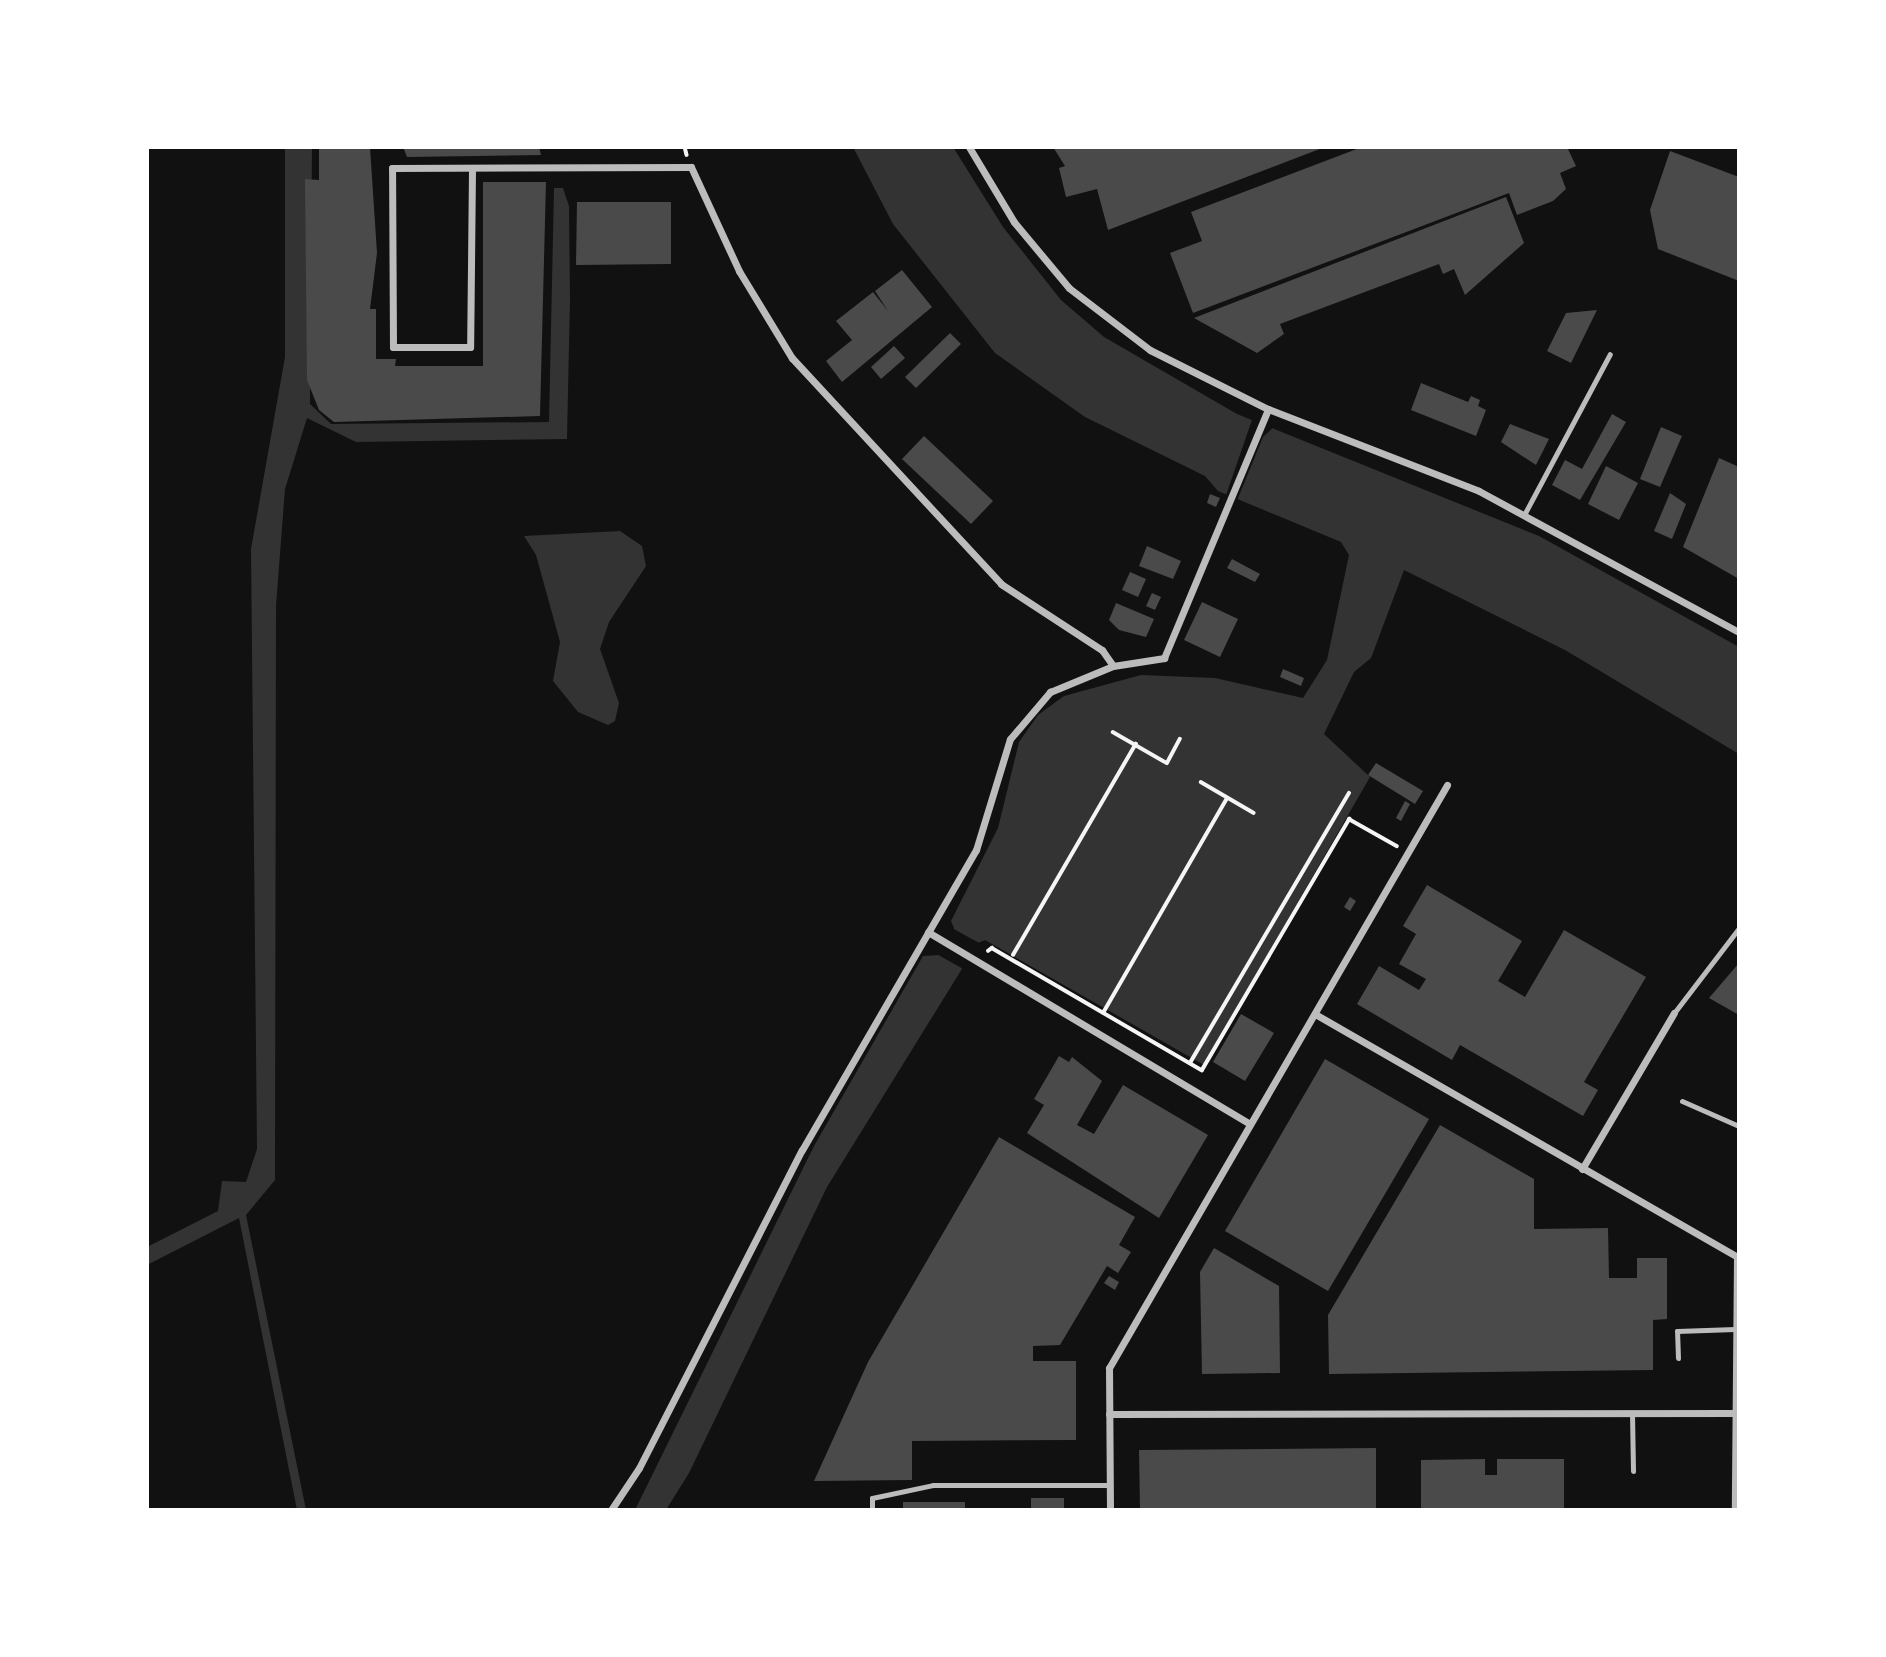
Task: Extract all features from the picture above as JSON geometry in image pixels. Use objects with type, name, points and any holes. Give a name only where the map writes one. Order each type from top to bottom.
[{"type":"street","points":[[969,147],[1014,222],[1097,314],[1172,363],[1268,409],[1525,513],[1739,632]]},
{"type":"street","points":[[472,170],[470,347],[393,347],[392,168],[472,170],[691,167],[738,271],[792,358],[1001,584],[1102,650],[1113,666]]},
{"type":"street","points":[[611,1510],[639,1468],[802,1150],[976,850],[1010,738],[1050,692],[1113,666],[1164,658],[1268,409]]},
{"type":"street","points":[[1110,1510],[1109,1368],[1447,785]]},
{"type":"street","points":[[928,932],[1249,1123]]},
{"type":"street","points":[[1582,1169],[1674,1013]]},
{"type":"street","points":[[1315,1014],[1738,1257],[1735,1329],[1735,1510]]},
{"type":"street","points":[[1109,1414],[1736,1413]]},
{"type":"lane","points":[[1525,513],[1610,354]]},
{"type":"lane","points":[[1674,1013],[1739,928]]},
{"type":"lane","points":[[1682,1101],[1739,1126]]},
{"type":"lane","points":[[1678,1358],[1677,1331],[1735,1329]]},
{"type":"lane","points":[[1632,1413],[1633,1471]]},
{"type":"lane","points":[[872,1510],[872,1498],[933,1485],[1110,1485]]},
{"type":"path","points":[[1113,732],[1167,763],[1180,739]]},
{"type":"path","points":[[1013,955],[1136,744]]},
{"type":"path","points":[[1201,782],[1254,813]]},
{"type":"path","points":[[1190,1062],[1349,793]]},
{"type":"path","points":[[1103,1013],[1227,798]]},
{"type":"path","points":[[977,959],[992,948],[1202,1070],[1349,819],[1408,852]]},
{"type":"shaded area","points":[[285,147],[312,147],[310,404],[331,424],[549,422],[554,188],[563,188],[569,206],[567,439],[356,442],[307,418],[285,489],[276,606],[275,1180],[246,1215],[306,1510],[297,1510],[239,1218],[147,1265],[147,1247],[218,1211],[222,1181],[246,1182],[257,1149],[251,549],[285,357]]},
{"type":"shaded area","points":[[853,147],[953,147],[1003,227],[1061,300],[1104,337],[1237,414],[1539,536],[1739,647],[1739,754],[1565,650],[1404,570],[1371,658],[1354,672],[1324,734],[1370,777],[1204,1065],[985,940],[978,943],[827,1187],[689,1473],[666,1510],[635,1510],[814,1146],[923,956],[938,955],[954,928],[951,921],[998,828],[1019,742],[1038,715],[1064,696],[1141,675],[1215,678],[1303,698],[1327,660],[1349,555],[1341,542],[1218,491],[1205,476],[1085,417],[995,353],[893,224]]},
{"type":"shaded area","points":[[620,531],[642,546],[646,566],[609,622],[600,649],[619,703],[615,721],[608,725],[578,712],[553,681],[560,642],[536,555],[524,536]]},
{"type":"pier","points":[[1253,417],[1275,426],[1263,437],[1236,503],[1225,498]]},
{"type":"pier","points":[[950,927],[983,945],[965,970],[933,952]]},
{"type":"building","points":[[319,147],[370,147],[377,253],[370,309],[376,309],[376,359],[396,359],[395,366],[483,366],[483,182],[546,182],[540,416],[334,422],[319,410],[307,380],[305,179],[319,180]]},
{"type":"building","points":[[403,147],[539,147],[541,155],[407,157]]},
{"type":"building","points":[[1053,147],[1325,147],[1108,230],[1097,189],[1066,197],[1059,168],[1065,166]]},
{"type":"building","points":[[1362,147],[1567,147],[1576,166],[1560,173],[1566,189],[1553,201],[1517,215],[1509,193],[1193,313],[1170,253],[1202,241],[1191,212]]},
{"type":"building","points":[[1670,151],[1739,177],[1739,281],[1658,249],[1650,210]]},
{"type":"building","points":[[1506,197],[1524,243],[1465,295],[1454,269],[1443,274],[1439,264],[1280,324],[1284,334],[1257,353],[1194,318]]},
{"type":"building","points":[[577,202],[671,202],[671,264],[576,265]]},
{"type":"building","points":[[902,270],[932,307],[842,382],[826,361],[852,340],[836,321],[873,292],[888,311],[875,291]]},
{"type":"building","points":[[1597,310],[1571,363],[1547,351],[1566,313]]},
{"type":"building","points":[[950,333],[961,344],[916,388],[905,377]]},
{"type":"building","points":[[894,346],[905,358],[881,379],[871,367]]},
{"type":"building","points":[[1421,383],[1468,402],[1471,396],[1480,400],[1478,406],[1486,410],[1476,436],[1411,410]]},
{"type":"building","points":[[1612,414],[1626,422],[1580,500],[1552,485],[1565,460],[1582,469]]},
{"type":"building","points":[[1510,424],[1549,439],[1536,465],[1501,442]]},
{"type":"building","points":[[1661,427],[1682,436],[1660,487],[1640,479]]},
{"type":"building","points":[[924,436],[993,501],[971,524],[902,459]]},
{"type":"building","points":[[1719,458],[1739,467],[1739,579],[1683,547]]},
{"type":"building","points":[[1606,466],[1638,483],[1619,520],[1588,504]]},
{"type":"building","points":[[1670,493],[1686,504],[1672,539],[1654,531]]},
{"type":"building","points":[[1210,494],[1220,498],[1216,507],[1207,503]]},
{"type":"building","points":[[1147,546],[1181,561],[1173,579],[1139,566]]},
{"type":"building","points":[[1232,559],[1260,574],[1255,582],[1227,568]]},
{"type":"building","points":[[1130,572],[1146,579],[1138,597],[1122,590]]},
{"type":"building","points":[[1152,593],[1161,597],[1155,610],[1146,606]]},
{"type":"building","points":[[1202,602],[1238,619],[1220,657],[1184,640]]},
{"type":"building","points":[[1116,603],[1154,619],[1146,637],[1119,630],[1109,620]]},
{"type":"building","points":[[1283,669],[1304,678],[1301,686],[1280,677]]},
{"type":"building","points":[[1376,763],[1423,791],[1415,804],[1368,775]]},
{"type":"building","points":[[1405,801],[1410,804],[1401,821],[1396,818]]},
{"type":"building","points":[[1427,885],[1522,941],[1498,981],[1525,997],[1564,930],[1646,977],[1584,1082],[1598,1090],[1583,1116],[1460,1045],[1452,1060],[1357,1004],[1379,966],[1419,990],[1426,979],[1399,964],[1416,934],[1403,926]]},
{"type":"building","points":[[1350,897],[1356,901],[1350,911],[1344,907]]},
{"type":"building","points":[[1739,963],[1739,1015],[1709,998]]},
{"type":"building","points":[[1241,1014],[1274,1033],[1245,1081],[1213,1062]]},
{"type":"building","points":[[1059,1056],[1069,1062],[1072,1057],[1102,1081],[1077,1125],[1094,1134],[1123,1085],[1208,1135],[1159,1218],[1027,1133],[1044,1105],[1034,1099]]},
{"type":"building","points":[[1325,1059],[1429,1119],[1328,1291],[1225,1231]]},
{"type":"building","points":[[1440,1125],[1534,1179],[1534,1229],[1608,1228],[1609,1278],[1637,1278],[1637,1258],[1667,1258],[1667,1319],[1653,1320],[1653,1370],[1329,1374],[1328,1315]]},
{"type":"building","points":[[999,1137],[1135,1217],[1119,1245],[1131,1252],[1118,1273],[1107,1266],[1060,1345],[1033,1346],[1033,1361],[1076,1361],[1076,1440],[912,1441],[912,1480],[814,1481],[868,1362]]},
{"type":"building","points":[[1214,1248],[1279,1286],[1280,1373],[1202,1374],[1200,1272]]},
{"type":"building","points":[[1109,1276],[1119,1282],[1115,1290],[1104,1283]]},
{"type":"building","points":[[1376,1448],[1376,1510],[1140,1510],[1139,1450]]},
{"type":"building","points":[[1485,1459],[1485,1475],[1497,1475],[1497,1459],[1564,1459],[1564,1510],[1421,1510],[1421,1460]]},
{"type":"building","points":[[1031,1498],[1064,1498],[1064,1510],[1031,1510]]},
{"type":"building","points":[[903,1502],[965,1502],[965,1510],[903,1510]]}]
